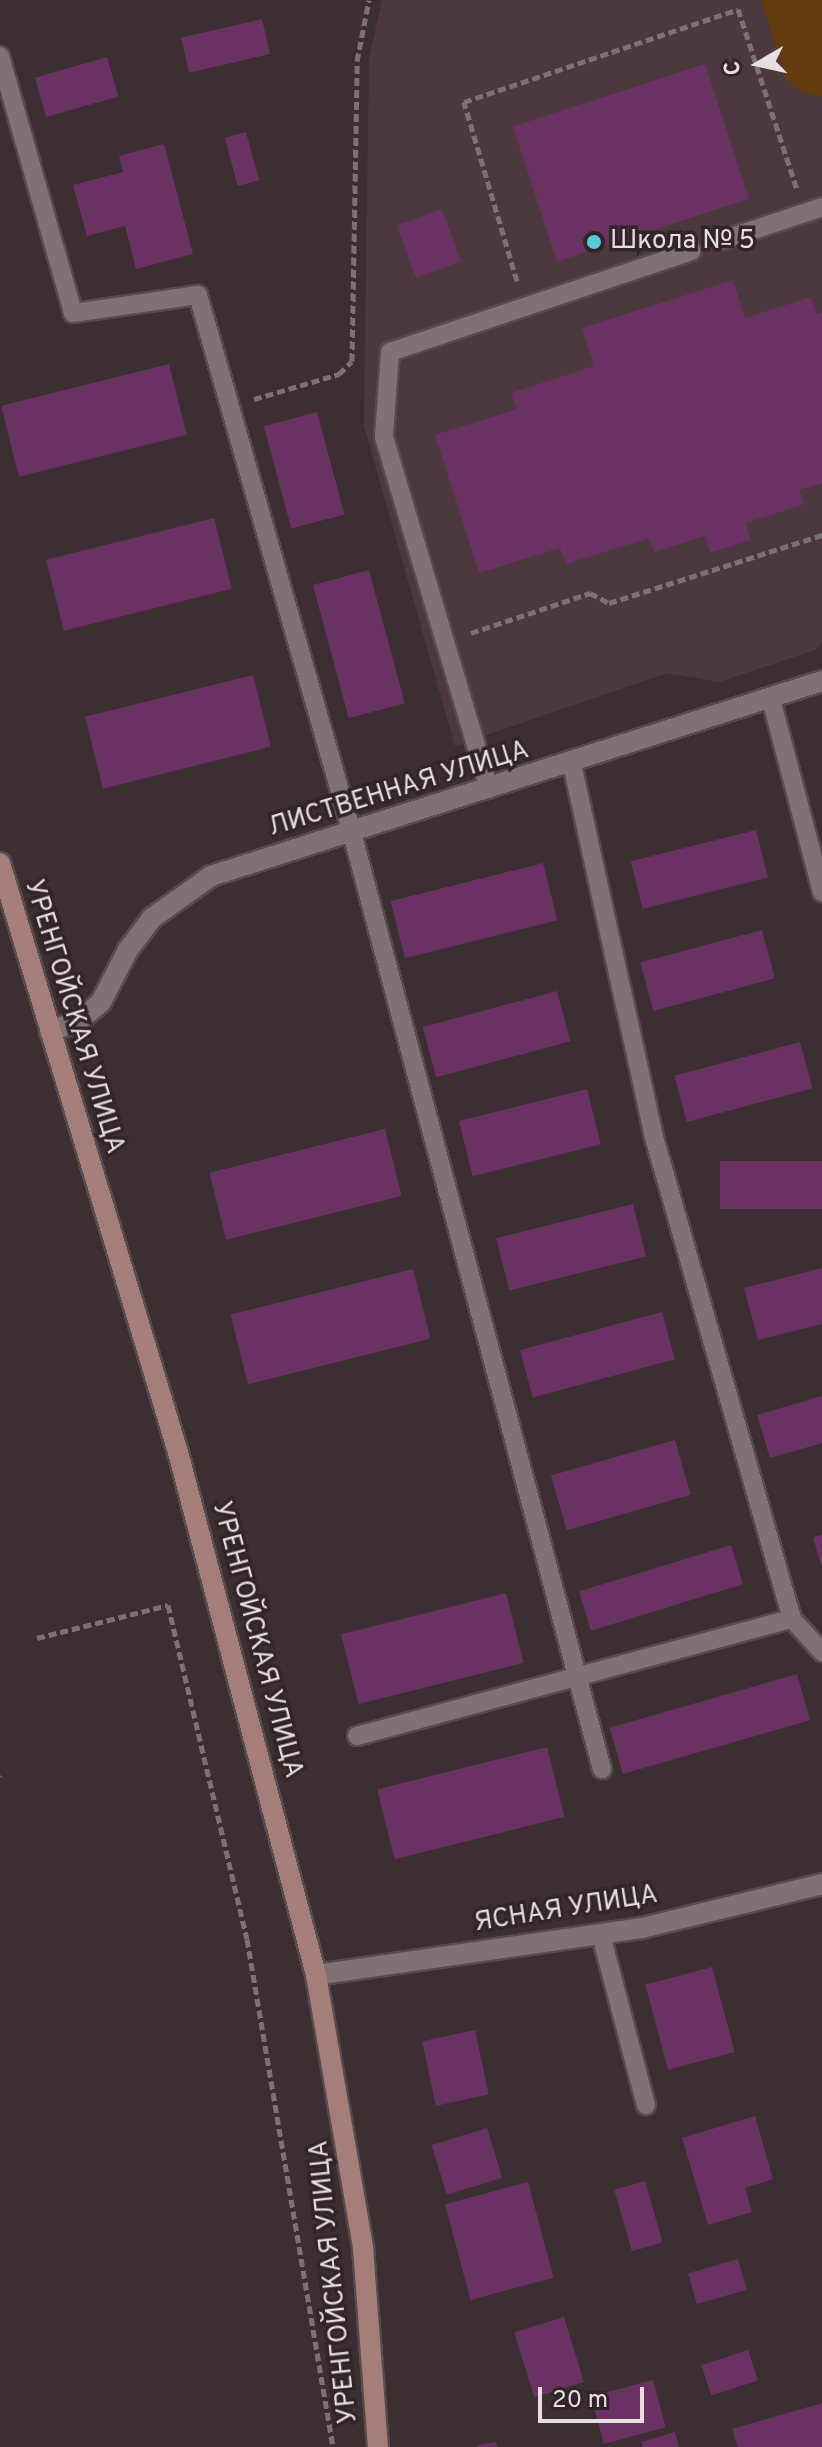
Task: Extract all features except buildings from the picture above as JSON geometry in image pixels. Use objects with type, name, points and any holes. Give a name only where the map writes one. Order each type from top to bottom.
[{"type":"street","name":"ЛИСТВЕННАЯ УЛИЦА","points":[[50,1032],[81,1019],[101,1002],[128,950],[177,895],[211,876],[572,764],[822,681]]},
{"type":"street","name":"УРЕНГОЙСКАЯ УЛИЦА","points":[[0,863],[187,1486],[316,1975],[363,2248],[378,2447]]},
{"type":"street","name":"ЯСНАЯ УЛИЦА","points":[[316,1975],[601,1935],[822,1884]]},
{"type":"lane","points":[[0,56],[73,313],[198,295],[352,833],[602,1769]]},
{"type":"lane","points":[[723,240],[814,210]]},
{"type":"lane","points":[[489,789],[384,436],[390,352],[692,251]]},
{"type":"lane","points":[[771,699],[822,892]]},
{"type":"lane","points":[[572,764],[654,1137],[792,1619],[822,1652]]},
{"type":"lane","points":[[357,1736],[792,1619]]},
{"type":"lane","points":[[601,1935],[646,2105]]},
{"type":"path","points":[[230,406],[339,374],[352,361],[357,61],[369,0]]},
{"type":"path","points":[[524,305],[464,102],[738,9],[814,210]]},
{"type":"path","points":[[445,641],[590,593],[609,603],[822,535]]},
{"type":"path","points":[[37,1638],[168,1605],[247,1939],[333,2447]]},
{"type":"shaded area","name":"Школа № 5","points":[[382,0],[822,0],[822,643],[815,650],[719,682],[667,673],[455,746],[364,426],[369,58]]},
{"type":"shaded area","points":[[761,0],[822,0],[822,97],[800,91],[786,79]]},
{"type":"place","name":"Школа № 5","points":[[594,242]]}]
